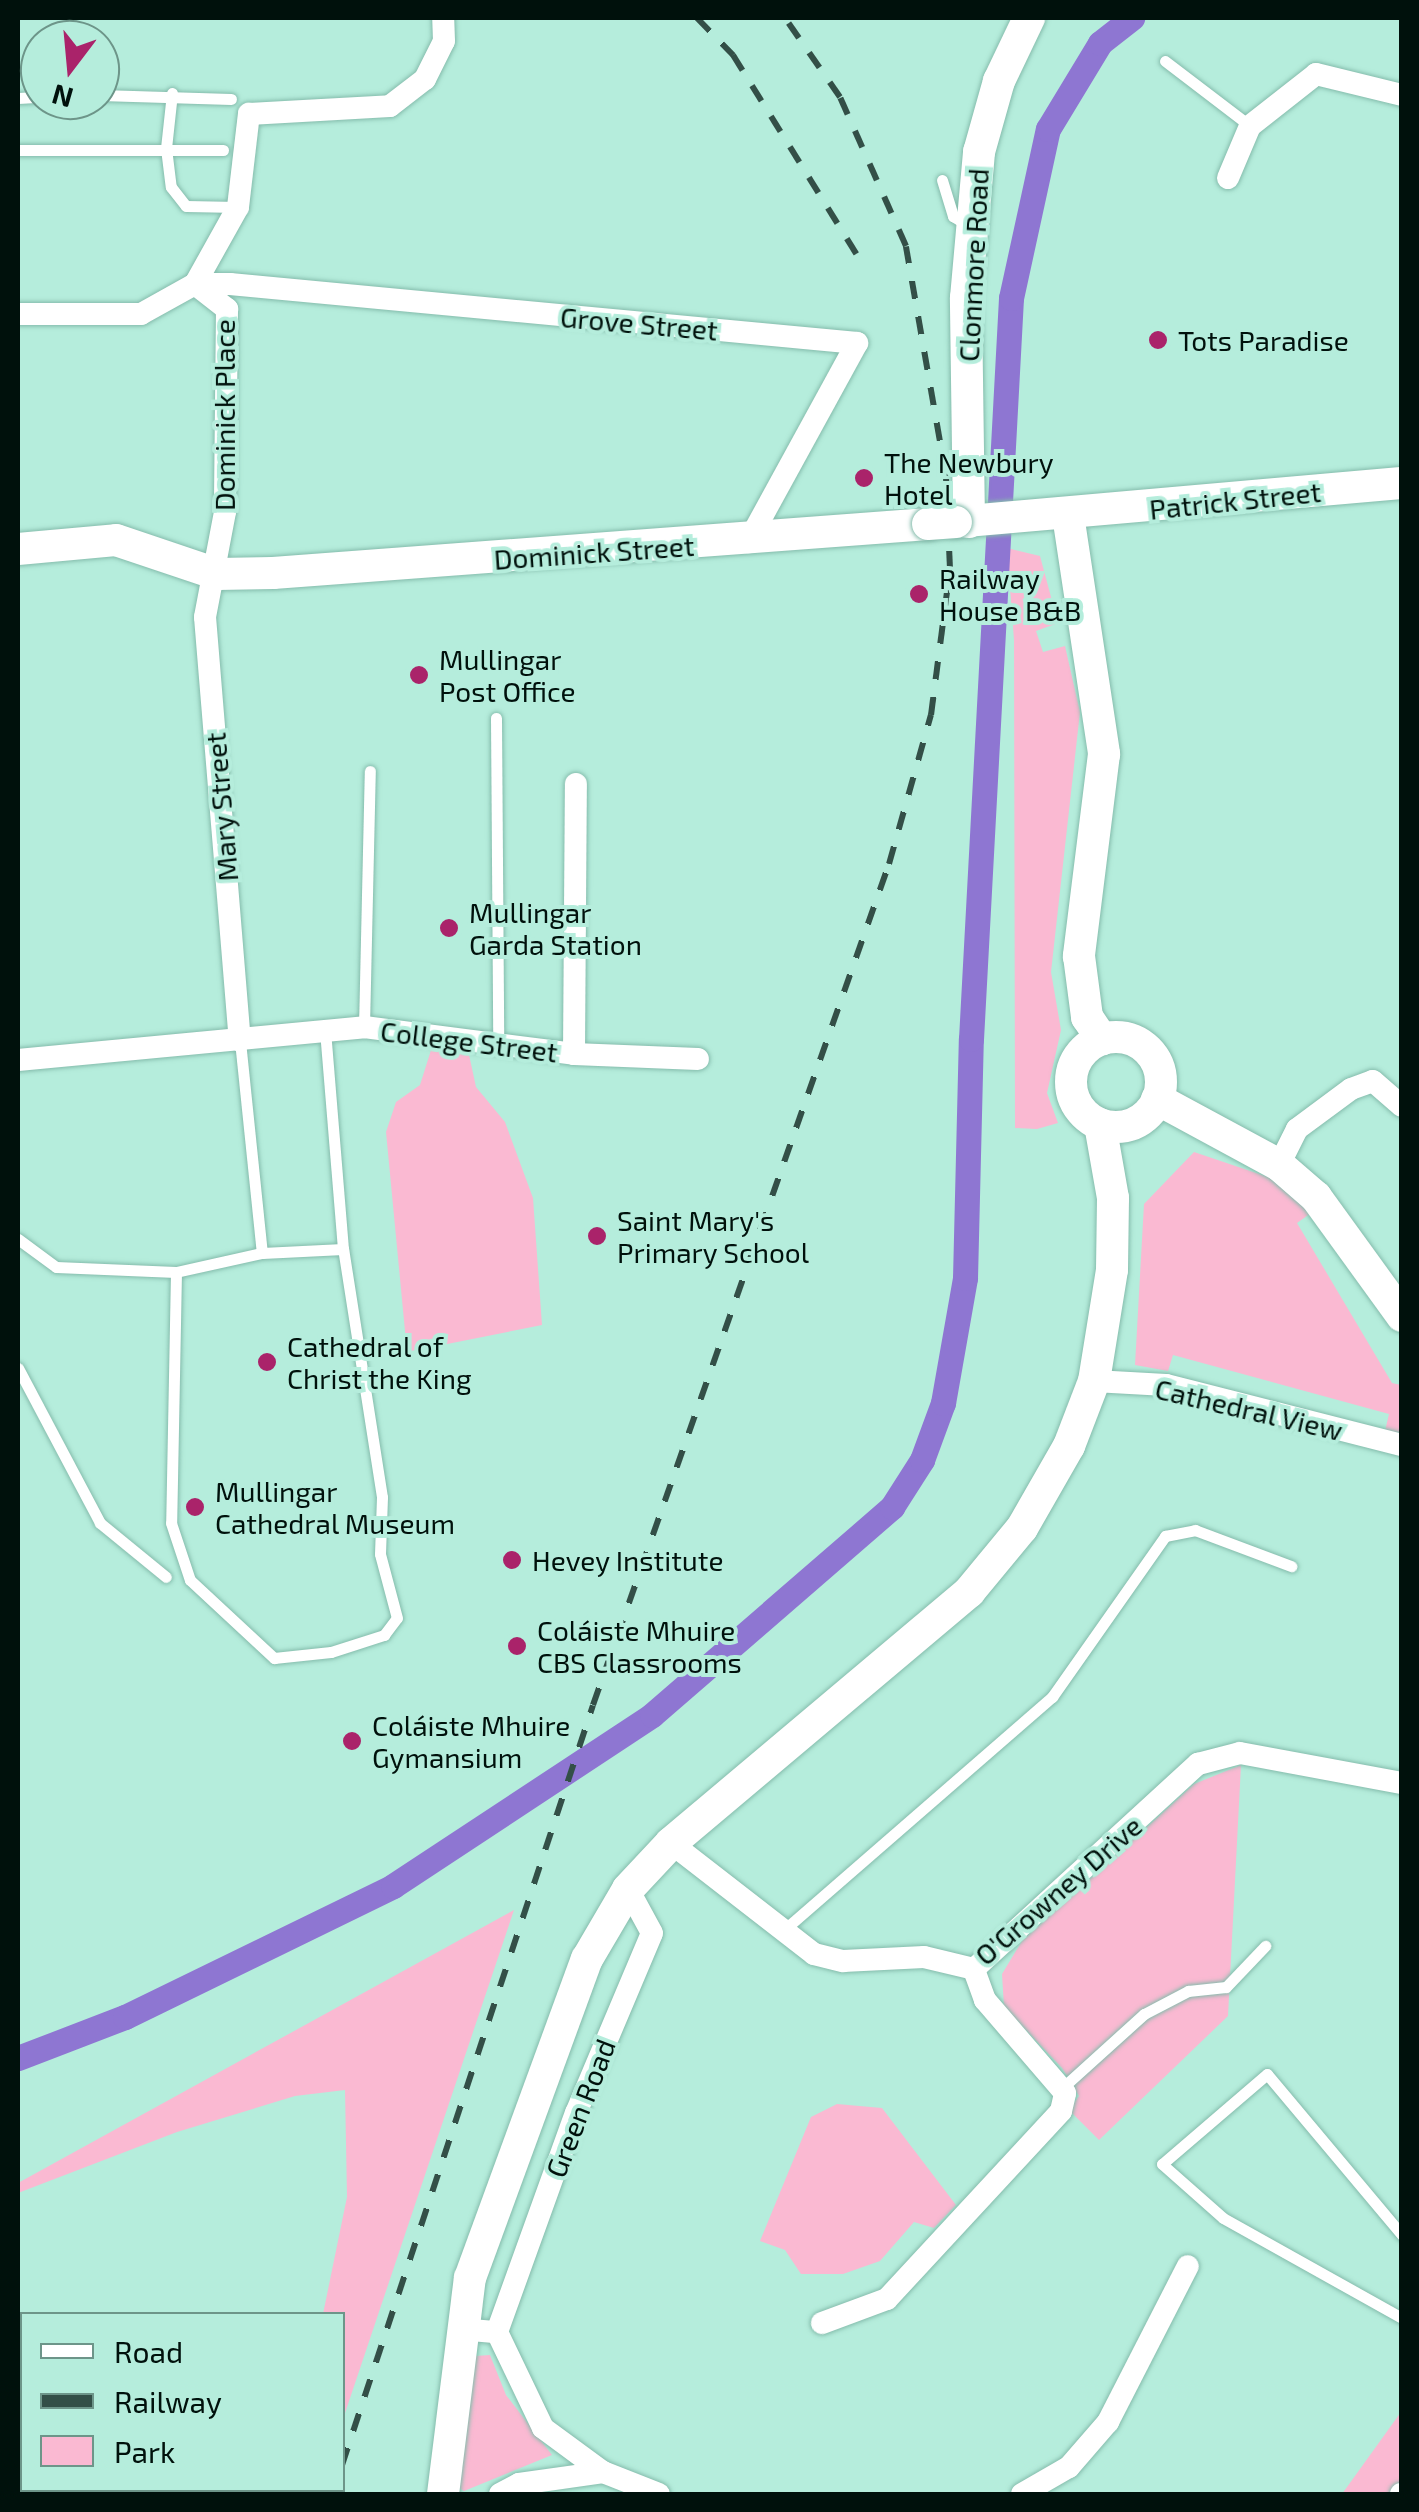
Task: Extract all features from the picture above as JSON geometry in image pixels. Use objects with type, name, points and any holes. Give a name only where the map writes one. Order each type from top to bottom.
[{"type":"street","name":"Clonmore Road","points":[[956,522],[972,228],[980,152],[999,80],[1029,18]]},
{"type":"street","name":"Dominick Place","points":[[217,574],[226,512],[227,309],[195,284],[238,207],[249,114],[390,106],[425,79],[444,29]]},
{"type":"street","points":[[1228,178],[1250,126],[1316,74],[1402,96]]},
{"type":"street","points":[[18,314],[141,314],[195,284]]},
{"type":"street","name":"Grove Street","points":[[195,284],[857,343],[748,542]]},
{"type":"street","name":"Patrick Street","points":[[1068,514],[1402,483]]},
{"type":"street","points":[[1068,514],[1104,754],[1079,956],[1087,1018],[1102,1039]]},
{"type":"street","name":"Dominick Street","points":[[217,574],[748,542],[1068,514]]},
{"type":"street","points":[[18,549],[116,540],[217,574]]},
{"type":"street","name":"Mary Street","points":[[217,574],[205,617],[240,1040]]},
{"type":"street","points":[[574,1054],[576,784]]},
{"type":"street","name":"College Street","points":[[18,1060],[364,1027],[574,1054],[698,1059]]},
{"type":"street","points":[[1102,1039],[1129,1039],[1152,1055],[1160,1084],[1157,1100],[1136,1122],[1100,1124],[1078,1107],[1070,1080],[1080,1054],[1102,1039]]},
{"type":"street","points":[[1279,1165],[1297,1129],[1351,1090],[1372,1081],[1402,1106]]},
{"type":"street","points":[[1157,1100],[1279,1165],[1316,1197],[1402,1316]]},
{"type":"street","points":[[635,1881],[671,1843],[970,1592],[1022,1528],[1069,1446],[1094,1382],[1112,1270],[1113,1198],[1100,1124]]},
{"type":"street","name":"Cathedral View","points":[[1094,1382],[1166,1385],[1402,1445]]},
{"type":"street","name":"O'Growney Drive","points":[[671,1843],[814,1954],[844,1961],[924,1957],[974,1969],[1198,1764],[1240,1754],[1402,1782]]},
{"type":"street","name":"Green Road","points":[[443,2494],[460,2328],[470,2278],[586,1959],[635,1881]]},
{"type":"street","name":"Green Road","points":[[497,2332],[576,2113],[652,1933],[635,1881]]},
{"type":"street","points":[[822,2322],[887,2299],[1050,2130],[1062,2110],[1062,2089],[984,2000],[974,1969]]},
{"type":"street","points":[[1022,2494],[1069,2467],[1108,2422],[1188,2266]]},
{"type":"street","points":[[460,2328],[497,2332],[543,2428],[604,2472],[659,2494]]},
{"type":"street","points":[[500,2494],[520,2484],[604,2472]]},
{"type":"lane","points":[[1165,61],[1250,126]]},
{"type":"lane","points":[[172,93],[166,148],[171,187],[186,206],[238,207]]},
{"type":"lane","points":[[120,94],[172,93],[232,99]]},
{"type":"lane","points":[[18,150],[223,150]]},
{"type":"lane","points":[[942,180],[953,216],[972,228]]},
{"type":"lane","points":[[496,718],[498,1044]]},
{"type":"lane","points":[[364,1027],[370,771]]},
{"type":"lane","points":[[176,1272],[171,1524],[190,1580],[274,1658],[330,1652],[384,1635],[397,1618],[380,1554],[382,1497],[343,1248],[325,1028]]},
{"type":"lane","points":[[240,1040],[262,1253]]},
{"type":"lane","points":[[18,1239],[56,1267],[176,1272],[262,1253],[343,1248]]},
{"type":"lane","points":[[18,1368],[100,1524],[166,1577]]},
{"type":"lane","points":[[785,1930],[1052,1697],[1165,1536],[1195,1530],[1291,1566]]},
{"type":"lane","points":[[1062,2089],[1144,2014],[1188,1991],[1226,1988],[1265,1946]]},
{"type":"lane","points":[[1402,2236],[1267,2074],[1162,2164],[1223,2218],[1402,2318]]},
{"type":"green space","points":[[1007,548],[1040,556],[1058,623],[1036,631],[1043,652],[1065,646],[1080,712],[1051,972],[1061,1030],[1047,1093],[1058,1123],[1037,1129],[1015,1128],[1014,640]]},
{"type":"green space","points":[[432,1047],[468,1050],[476,1087],[505,1122],[533,1198],[542,1325],[407,1352],[386,1132],[396,1102],[420,1085]]},
{"type":"green space","points":[[1194,1152],[1271,1178],[1311,1213],[1297,1223],[1392,1383],[1401,1385],[1401,1433],[1385,1431],[1389,1414],[1173,1355],[1168,1371],[1135,1365],[1144,1204]]},
{"type":"green space","points":[[1241,1765],[1228,2016],[1099,2140],[1069,2110],[1079,2096],[1062,2068],[1004,2007],[1002,1974],[1022,1941],[1194,1784]]},
{"type":"green space","points":[[514,1910],[345,2413],[345,2312],[323,2312],[347,2197],[345,2090],[295,2096],[177,2132],[18,2193],[18,2183]]},
{"type":"green space","points":[[837,2104],[882,2108],[956,2205],[934,2228],[914,2222],[880,2261],[843,2274],[801,2274],[785,2250],[760,2241],[811,2117]]},
{"type":"green space","points":[[490,2355],[506,2395],[552,2455],[464,2491],[459,2488],[475,2356]]},
{"type":"green space","points":[[1401,2412],[1401,2494],[1342,2494]]},
{"type":"waterway","points":[[18,2058],[125,2017],[393,1886],[652,1715],[892,1507],[922,1460],[943,1403],[965,1278],[971,1039],[1011,298],[1048,129],[1100,43],[1132,18]]},
{"type":"railway","points":[[697,18],[733,55],[859,258]]},
{"type":"railway","points":[[345,2456],[593,1705],[889,864],[931,715],[950,569],[946,476],[906,246],[840,97],[785,18]]},
{"type":"place","name":"Tots Paradise","points":[[1158,340]]},
{"type":"place","name":"The Newbury Hotel","points":[[864,478]]},
{"type":"place","name":"Railway House B&B","points":[[919,594]]},
{"type":"place","name":"Mullingar Post Office","points":[[419,675]]},
{"type":"place","name":"Mullingar Garda Station","points":[[449,928]]},
{"type":"place","name":"Saint Mary's Primary School","points":[[597,1236]]},
{"type":"place","name":"Cathedral of Christ the King","points":[[267,1362]]},
{"type":"place","name":"Mullingar Cathedral Museum","points":[[195,1507]]},
{"type":"place","name":"Hevey Institute","points":[[512,1560]]},
{"type":"place","name":"Coláiste Mhuire CBS Classrooms","points":[[517,1646]]},
{"type":"place","name":"Coláiste Mhuire Gymansium","points":[[352,1741]]}]
